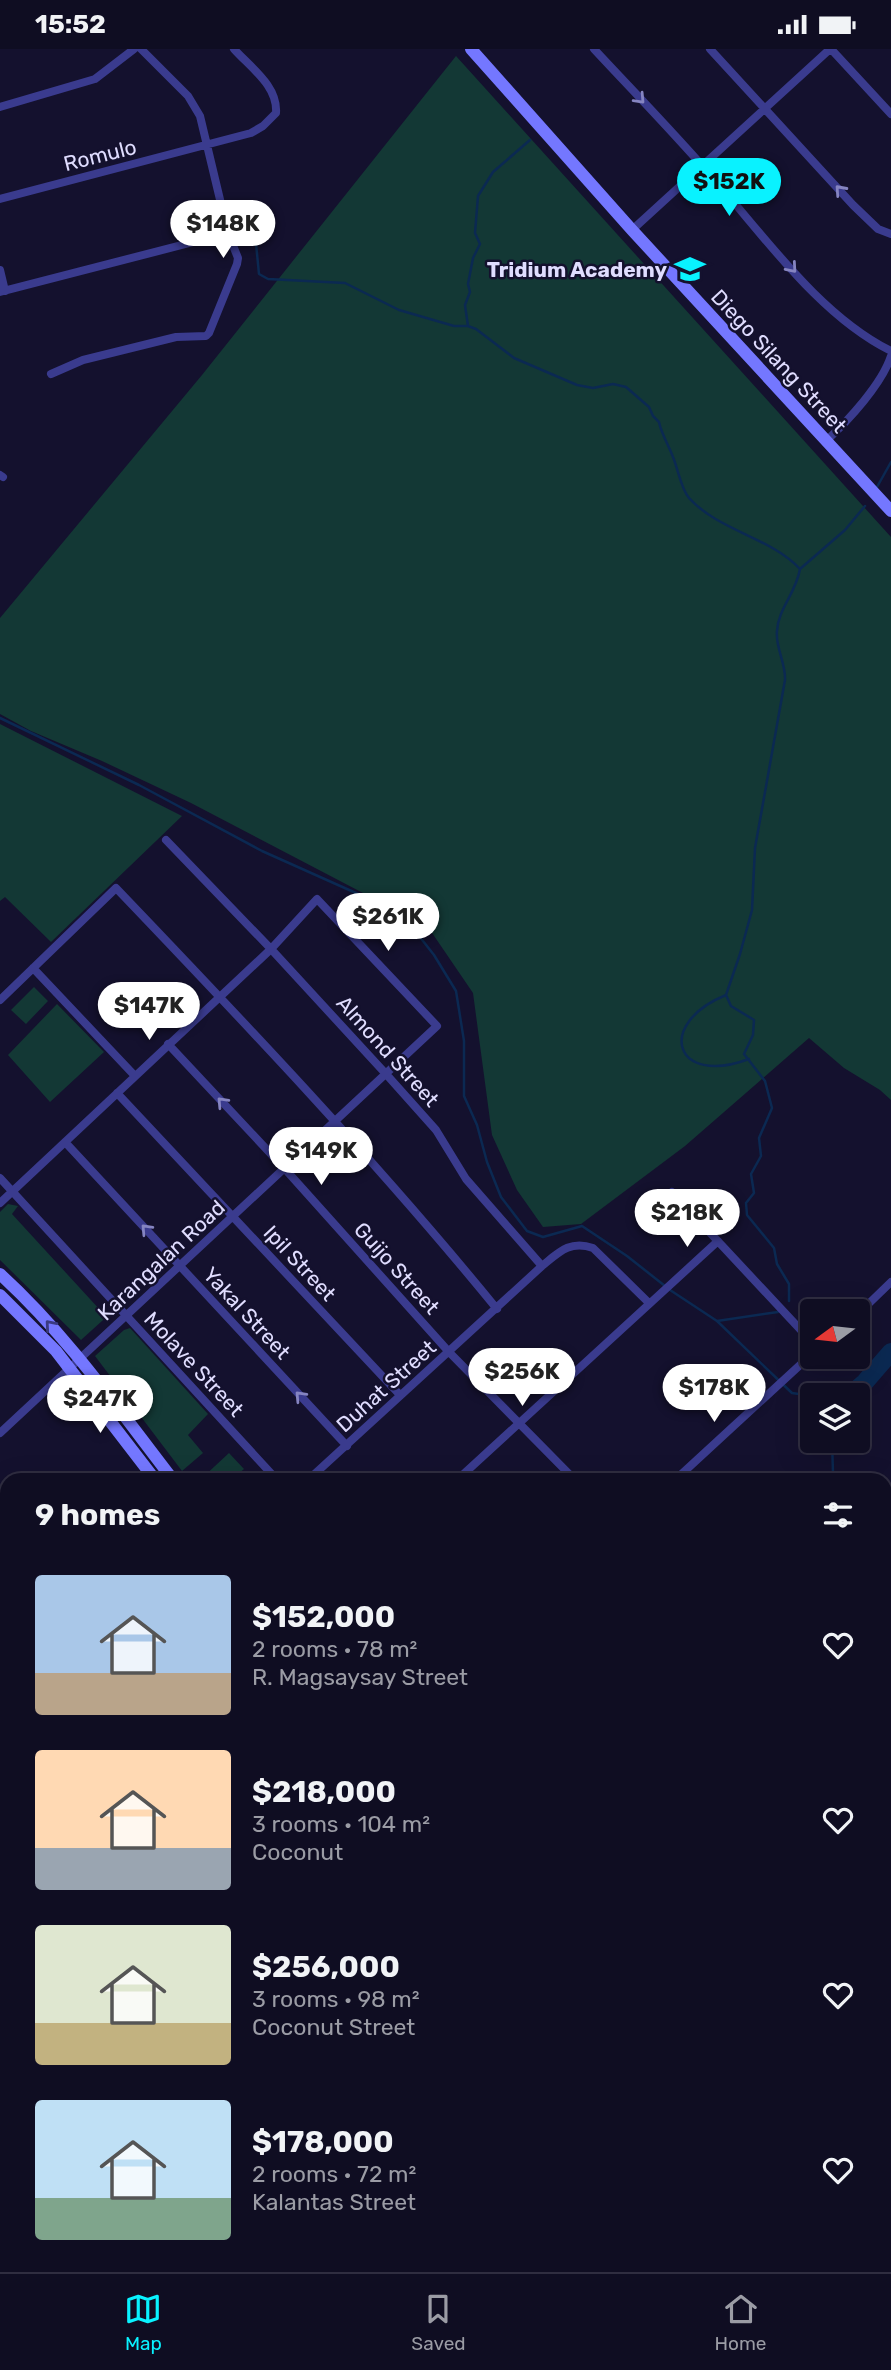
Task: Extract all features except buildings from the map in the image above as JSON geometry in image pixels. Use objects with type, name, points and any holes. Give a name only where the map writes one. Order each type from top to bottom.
[{"type":"street","points":[[0,107],[95,79],[134,49]]},
{"type":"street","points":[[51,374],[83,360],[176,337],[201,338],[209,333],[237,264],[238,258],[228,233],[200,116],[188,96],[141,49]]},
{"type":"street","name":"Romulo","points":[[0,199],[208,145],[251,133],[263,126],[276,113],[276,101],[269,87],[234,49]]},
{"type":"street","name":"Diego Silang Street","points":[[471,49],[632,230],[891,511]]},
{"type":"street","points":[[594,49],[701,164],[811,290],[847,325],[891,351]]},
{"type":"street","points":[[710,49],[853,205],[878,229],[891,234]]},
{"type":"street","points":[[632,230],[701,164],[830,49],[891,114]]},
{"type":"street","points":[[0,270],[3,292],[228,233]]},
{"type":"street","points":[[826,441],[847,422],[873,388],[891,356]]},
{"type":"street","name":"Almond Street","points":[[166,840],[271,949],[436,1130],[466,1178],[542,1266]]},
{"type":"street","points":[[0,1000],[116,888],[336,1121],[427,1224],[497,1309]]},
{"type":"street","name":"Karangalan Road","points":[[0,1433],[437,1026],[317,898],[271,949]]},
{"type":"street","points":[[0,1203],[271,949]]},
{"type":"street","points":[[33,968],[135,1076]]},
{"type":"street","name":"Guijo Street","points":[[168,1044],[285,1169],[449,1352],[568,1473]]},
{"type":"street","name":"Ipil Street","points":[[117,1093],[400,1395]]},
{"type":"street","name":"Yakal Street","points":[[65,1142],[347,1446]]},
{"type":"street","name":"Molave Street","points":[[0,1178],[271,1473]]},
{"type":"street","points":[[672,1192],[800,1329]]},
{"type":"street","points":[[464,1473],[718,1241]]},
{"type":"street","name":"Duhat Street","points":[[316,1473],[542,1266],[568,1248],[582,1244],[593,1248],[649,1303]]},
{"type":"street","points":[[0,1275],[40,1313],[80,1360],[168,1473]]},
{"type":"street","points":[[870,1302],[891,1282]]},
{"type":"street","points":[[0,1295],[56,1351],[150,1473]]},
{"type":"street","points":[[683,1473],[800,1365]]},
{"type":"green space","points":[[456,56],[891,537],[891,1100],[844,1068],[809,1038],[685,1146],[581,1224],[543,1227],[517,1190],[492,1135],[473,993],[428,927],[191,803],[31,731],[0,714],[0,618],[202,375]]},
{"type":"green space","points":[[0,724],[182,816],[51,942],[5,897],[0,901]]},
{"type":"green space","points":[[34,987],[48,1001],[26,1024],[11,1010]]},
{"type":"green space","points":[[57,1004],[104,1052],[50,1102],[8,1055]]},
{"type":"green space","points":[[8,1204],[18,1206],[12,1214],[101,1311],[113,1311],[81,1340],[0,1260],[0,1212]]},
{"type":"green space","points":[[130,1328],[208,1414],[188,1435],[203,1453],[182,1471],[95,1356],[124,1330]]},
{"type":"green space","points":[[229,1453],[244,1469],[239,1473],[207,1473]]},
{"type":"waterway","points":[[468,326],[465,305],[470,292],[468,284],[473,258],[480,244],[475,233],[478,196],[493,172],[530,140]]},
{"type":"waterway","points":[[254,223],[259,274],[268,279],[345,283],[399,310],[454,326],[476,329],[514,358],[577,385],[593,388],[613,384],[626,387],[649,407],[659,422],[689,498],[715,519],[774,549],[800,569],[778,623],[777,637],[785,680],[755,848],[752,910],[726,995],[731,1006],[754,1020],[753,1035],[744,1054],[765,1081],[772,1108],[759,1138],[761,1156],[751,1174],[754,1193],[746,1203],[747,1215],[774,1248],[777,1264],[789,1284],[789,1301]]},
{"type":"waterway","points":[[877,487],[891,462]]},
{"type":"waterway","points":[[800,569],[845,530],[865,506]]},
{"type":"waterway","points":[[0,718],[139,785],[262,851],[376,902],[412,927],[434,955],[456,991],[464,1041],[464,1096],[477,1125],[487,1162],[501,1197],[527,1231],[543,1237],[582,1226],[665,1286]]},
{"type":"waterway","points":[[726,995],[704,1007],[689,1021],[682,1035],[683,1048],[690,1059],[704,1065],[724,1065],[749,1059]]},
{"type":"waterway","points":[[670,1290],[717,1321],[792,1393],[800,1394]]},
{"type":"waterway","points":[[717,1321],[778,1312]]},
{"type":"waterway","points":[[864,1383],[891,1352]]},
{"type":"waterway","points":[[832,1453],[833,1473]]},
{"type":"place","name":"Tridium Academy","points":[[690,269]]}]
